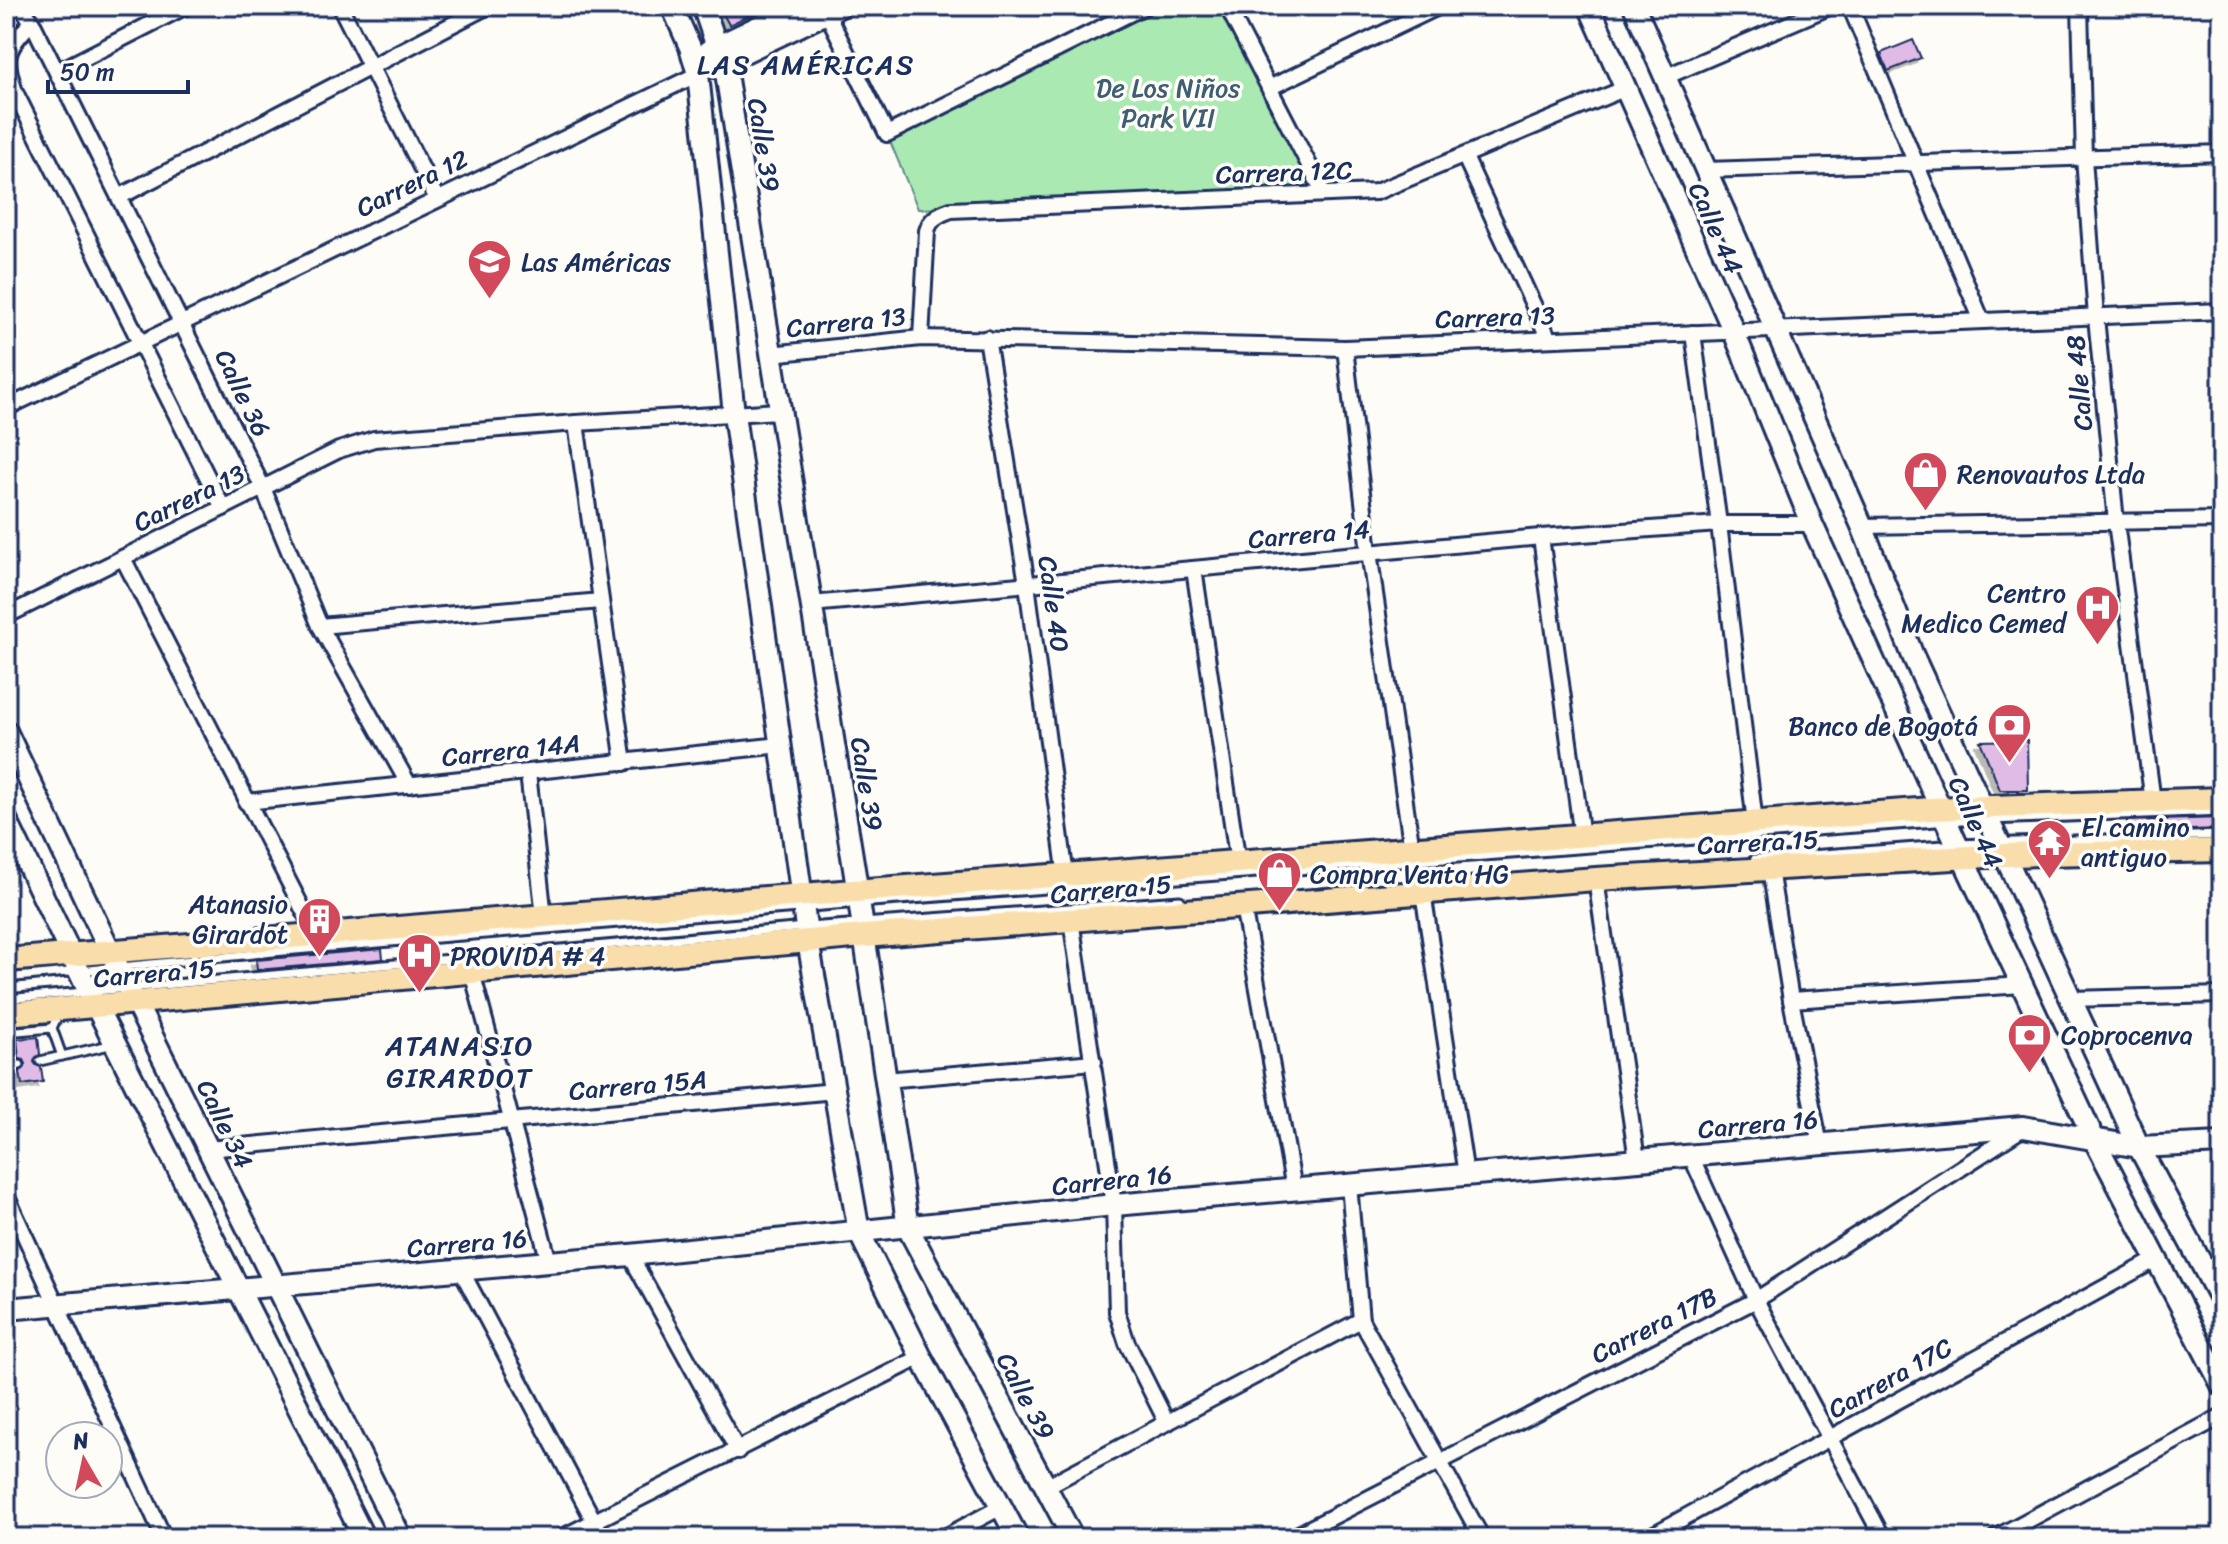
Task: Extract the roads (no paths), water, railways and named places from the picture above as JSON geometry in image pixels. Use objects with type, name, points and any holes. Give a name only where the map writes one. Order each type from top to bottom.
[{"type":"main road","name":"Carrera 15","points":[[6,960],[83,981],[123,977],[472,972],[805,918],[861,913],[1066,877],[1755,823],[2222,799]]},
{"type":"main road","name":"Carrera 15","points":[[6,1014],[56,1018],[83,981],[123,977],[316,935],[544,917],[805,918],[861,913],[1071,920],[1432,887],[1770,869],[1960,851],[2222,850]]},
{"type":"street","name":"Calle 36","points":[[21,6],[32,22],[263,488],[320,626],[409,785]]},
{"type":"street","points":[[57,72],[186,6]]},
{"type":"street","points":[[340,6],[437,199]]},
{"type":"street","points":[[119,197],[488,6]]},
{"type":"street","points":[[672,6],[696,66],[734,414],[805,918],[859,1232],[921,1357],[1018,1538]]},
{"type":"street","name":"Calle 39","points":[[703,6],[721,54],[861,913],[908,1228],[1073,1538]]},
{"type":"street","name":"Carrera 12","points":[[721,54],[801,6]]},
{"type":"street","points":[[834,9],[887,134],[1145,6]]},
{"type":"street","points":[[1227,6],[1324,194]]},
{"type":"street","points":[[1269,88],[1440,6]]},
{"type":"street","name":"Calle 44","points":[[1589,6],[1734,332],[1812,524],[1960,851],[2094,1139],[2222,1385]]},
{"type":"street","name":"Calle 44","points":[[1634,6],[1778,330],[1862,526],[1913,656],[2139,1147],[2222,1302]]},
{"type":"street","points":[[1665,77],[1831,6]]},
{"type":"street","points":[[1850,6],[1982,321]]},
{"type":"street","name":"Calle 48","points":[[2080,6],[2084,158],[2096,317],[2116,522],[2153,802]]},
{"type":"street","name":"Carrera 12","points":[[6,407],[437,199],[696,66],[834,9]]},
{"type":"street","points":[[32,22],[11,43],[6,63],[10,94],[142,342],[223,508]]},
{"type":"street","name":"Carrera 12C","points":[[921,338],[929,226],[937,216],[951,210],[1376,192],[1626,88]]},
{"type":"street","points":[[1706,170],[2222,153]]},
{"type":"street","points":[[1465,157],[1549,339]]},
{"type":"street","name":"Carrera 13","points":[[771,354],[921,338],[1345,348],[2222,311]]},
{"type":"street","points":[[1693,333],[1755,823]]},
{"type":"street","name":"Calle 40","points":[[987,338],[1027,584],[1066,877]]},
{"type":"street","points":[[1345,348],[1369,552],[1412,850]]},
{"type":"street","name":"Carrera 13","points":[[6,616],[339,450],[374,439],[780,411]]},
{"type":"street","points":[[576,423],[624,763]]},
{"type":"street","points":[[1862,526],[2222,520]]},
{"type":"street","name":"Carrera 14","points":[[811,604],[1541,537],[1719,524],[1812,524]]},
{"type":"street","points":[[1541,537],[1582,837]]},
{"type":"street","points":[[123,558],[316,935]]},
{"type":"street","points":[[1194,569],[1238,863]]},
{"type":"street","points":[[320,626],[601,601]]},
{"type":"street","name":"Calle 34","points":[[6,731],[123,977],[401,1538]]},
{"type":"street","name":"Carrera 14A","points":[[246,802],[781,745]]},
{"type":"street","points":[[528,773],[544,917]]},
{"type":"street","points":[[6,819],[83,981],[364,1538]]},
{"type":"street","points":[[1770,869],[1791,1000],[1820,1145]]},
{"type":"street","points":[[1596,879],[1637,1160]]},
{"type":"street","points":[[1432,887],[1466,1175]]},
{"type":"street","points":[[1243,906],[1294,1189]]},
{"type":"street","points":[[1071,920],[1114,1205],[1117,1312],[1127,1343],[1167,1423]]},
{"type":"street","points":[[472,972],[549,1262]]},
{"type":"street","points":[[1791,1000],[2023,985]]},
{"type":"street","points":[[2070,999],[2222,995]]},
{"type":"street","points":[[885,1080],[1094,1062]]},
{"type":"street","name":"Carrera 15A","points":[[208,1149],[835,1091]]},
{"type":"street","name":"Carrera 16","points":[[6,1309],[630,1255],[1114,1205],[2023,1127],[2139,1147],[2222,1143]]},
{"type":"street","name":"Carrera 17B","points":[[1291,1538],[1756,1300],[2023,1127]]},
{"type":"street","points":[[1691,1156],[1756,1300],[1883,1538]]},
{"type":"street","points":[[1349,1185],[1361,1320],[1482,1538]]},
{"type":"street","points":[[6,1195],[164,1538]]},
{"type":"street","points":[[630,1255],[738,1451]]},
{"type":"street","name":"Carrera 17C","points":[[1647,1538],[2155,1260]]},
{"type":"street","points":[[461,1270],[603,1538]]},
{"type":"street","points":[[1045,1487],[1361,1320]]},
{"type":"street","points":[[561,1538],[921,1357]]},
{"type":"street","points":[[1995,1538],[2222,1416]]},
{"type":"street","points":[[943,1538],[1001,1507]]},
{"type":"lane","points":[[1986,813],[2222,811]]},
{"type":"lane","points":[[861,913],[1944,815]]},
{"type":"lane","points":[[2002,849],[2222,835]]},
{"type":"lane","points":[[1741,860],[1960,851]]},
{"type":"lane","points":[[1432,887],[1662,865]]},
{"type":"lane","points":[[861,913],[1189,900]]},
{"type":"lane","points":[[123,977],[805,918]]},
{"type":"lane","points":[[123,977],[295,950],[805,918]]},
{"type":"lane","points":[[6,978],[83,981]]},
{"type":"lane","points":[[6,999],[83,981]]},
{"type":"lane","points":[[6,1032],[56,1018],[62,1056]]},
{"type":"lane","points":[[40,1061],[115,1044]]},
{"type":"lane","points":[[6,1068],[20,1065]]},
{"type":"place","name":"Las Américas","points":[[490,301]]},
{"type":"place","name":"Renovautos Ltda","points":[[1926,513]]},
{"type":"place","name":"Centro Medico Cemed","points":[[2097,647]]},
{"type":"place","name":"Banco de Bogotá","points":[[2009,765]]},
{"type":"place","name":"El camino antiguo","points":[[2050,881]]},
{"type":"place","name":"Compra Venta HG","points":[[1279,913]]},
{"type":"place","name":"Atanasio Girardot","points":[[319,958]]},
{"type":"place","name":"PROVIDA # 4","points":[[419,995]]},
{"type":"place","name":"Coprocenva","points":[[2030,1074]]},
{"type":"district","name":"LAS AMÉRICAS","points":[[806,64]]},
{"type":"district","name":"ATANASIO GIRARDOT","points":[[460,1061]]},
{"type":"park label","name":"De Los Niños Park VII","points":[[1168,103]]}]
